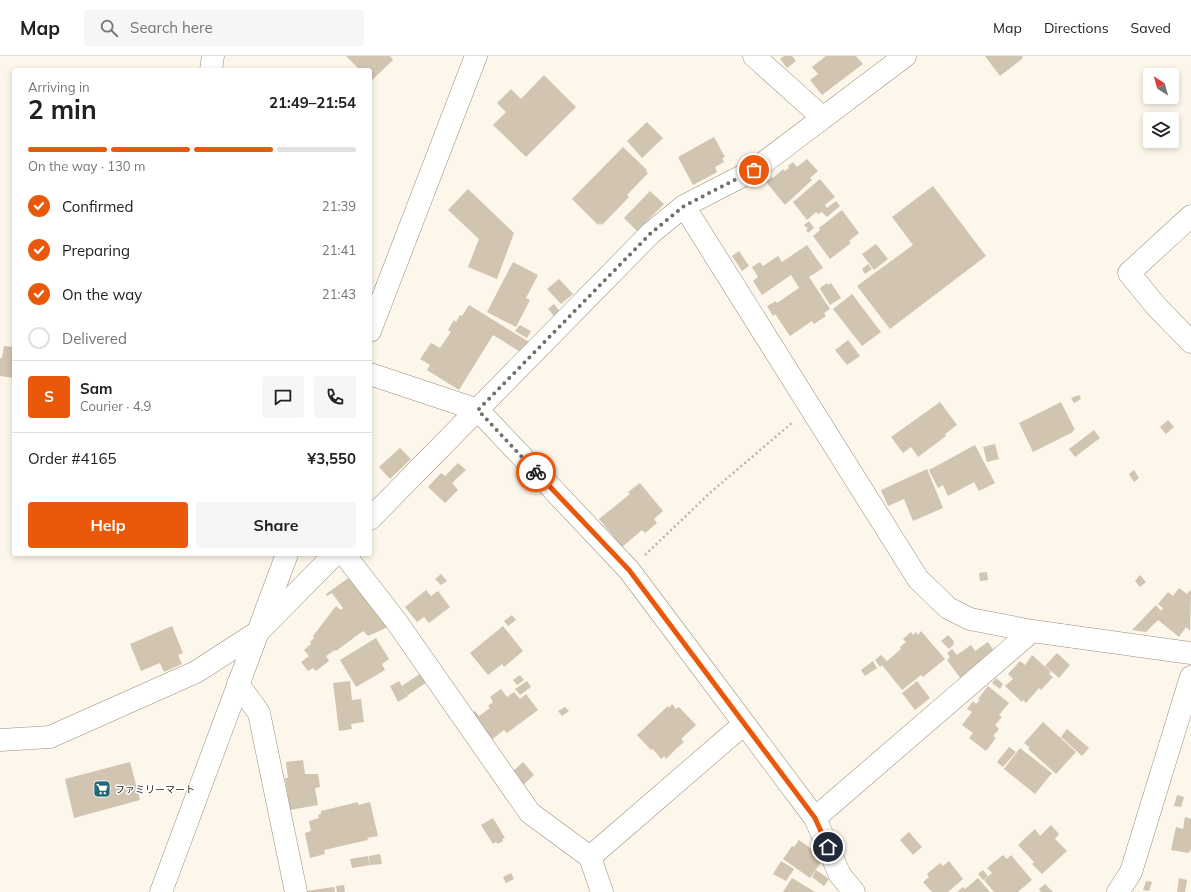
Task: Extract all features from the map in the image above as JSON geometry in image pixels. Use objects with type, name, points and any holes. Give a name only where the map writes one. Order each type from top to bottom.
[{"type":"street","points":[[212,68],[213,56]]},
{"type":"street","points":[[372,326],[476,56]]},
{"type":"street","points":[[754,56],[823,118]]},
{"type":"street","points":[[372,517],[651,233],[684,206],[754,170],[905,56]]},
{"type":"street","points":[[684,206],[918,579],[948,608],[970,619],[1032,631],[1191,653]]},
{"type":"street","points":[[1191,216],[1129,273],[1156,306],[1191,342]]},
{"type":"street","points":[[372,375],[478,410],[629,570],[815,818],[840,875],[854,892]]},
{"type":"street","points":[[161,892],[286,556]]},
{"type":"street","points":[[0,740],[50,737],[196,672],[258,632],[333,556]]},
{"type":"street","points":[[346,556],[396,621],[530,812],[590,857],[602,892]]},
{"type":"street","points":[[815,818],[1032,631]]},
{"type":"street","points":[[1118,892],[1131,872],[1191,677]]},
{"type":"street","points":[[238,684],[259,713],[296,892]]},
{"type":"street","points":[[590,857],[744,724]]},
{"type":"path","points":[[629,570],[711,492],[810,408]]},
{"type":"building","points":[[346,56],[390,56],[393,60],[372,80],[372,68],[358,68]]},
{"type":"building","points":[[784,56],[792,56],[796,61],[787,68],[780,59]]},
{"type":"building","points":[[826,56],[856,56],[863,64],[822,95],[810,80],[818,74],[812,67]]},
{"type":"building","points":[[985,56],[1022,56],[1023,58],[1000,76]]},
{"type":"building","points":[[544,75],[576,107],[526,157],[493,125],[506,112],[497,103],[511,89],[521,99]]},
{"type":"building","points":[[647,122],[663,138],[642,158],[627,141]]},
{"type":"building","points":[[714,137],[725,157],[722,158],[724,162],[715,167],[717,172],[693,185],[678,157]]},
{"type":"building","points":[[623,147],[647,170],[646,171],[648,173],[627,195],[629,197],[602,225],[600,223],[598,225],[572,199]]},
{"type":"building","points":[[807,159],[818,171],[810,178],[812,180],[785,205],[766,182],[783,169],[785,171],[793,162],[797,167]]},
{"type":"building","points":[[820,179],[835,197],[825,205],[827,208],[836,201],[840,206],[827,217],[822,212],[818,214],[816,212],[807,220],[793,202]]},
{"type":"building","points":[[933,186],[986,256],[890,329],[857,286],[913,245],[892,217]]},
{"type":"building","points":[[468,189],[514,233],[497,279],[468,267],[479,239],[448,210]]},
{"type":"building","points":[[650,191],[664,204],[637,231],[624,218]]},
{"type":"building","points":[[842,210],[859,233],[849,241],[851,243],[830,259],[813,236],[820,230],[819,228]]},
{"type":"building","points":[[809,221],[814,228],[808,233],[806,230],[808,229],[804,225]]},
{"type":"building","points":[[876,244],[888,259],[874,270],[862,254]]},
{"type":"building","points":[[807,245],[823,268],[809,277],[830,309],[824,313],[826,316],[814,324],[812,321],[790,336],[775,314],[773,316],[767,306],[776,301],[777,303],[799,288],[791,275],[762,295],[753,281],[758,277],[752,267],[760,262],[763,266],[778,256],[782,262]]},
{"type":"building","points":[[739,251],[749,266],[742,271],[732,256]]},
{"type":"building","points":[[513,262],[538,275],[526,298],[530,300],[516,327],[487,312]]},
{"type":"building","points":[[868,264],[872,269],[865,274],[862,269]]},
{"type":"building","points":[[559,279],[573,294],[561,304],[547,289]]},
{"type":"building","points":[[827,283],[828,285],[831,283],[841,298],[830,305],[820,289]]},
{"type":"building","points":[[852,294],[881,332],[862,346],[833,309]]},
{"type":"building","points":[[554,304],[561,313],[555,317],[548,309]]},
{"type":"building","points":[[469,305],[529,342],[522,353],[493,335],[459,390],[427,370],[430,365],[420,359],[431,343],[440,348],[451,332],[448,330],[454,320],[456,322],[460,315],[462,316]]},
{"type":"building","points":[[520,325],[531,331],[527,338],[515,331]]},
{"type":"building","points":[[848,340],[860,356],[847,365],[835,350]]},
{"type":"building","points":[[4,346],[12,347],[12,378],[0,376],[0,358],[2,358]]},
{"type":"building","points":[[1079,395],[1081,399],[1074,403],[1071,398]]},
{"type":"building","points":[[940,402],[957,425],[945,434],[946,436],[918,457],[911,447],[903,453],[891,437]]},
{"type":"building","points":[[1061,402],[1075,430],[1033,452],[1019,423]]},
{"type":"building","points":[[1168,420],[1174,427],[1166,434],[1160,427]]},
{"type":"building","points":[[1094,430],[1100,438],[1075,457],[1069,449]]},
{"type":"building","points":[[995,444],[999,459],[987,462],[983,447]]},
{"type":"building","points":[[975,445],[995,483],[979,491],[974,482],[948,496],[943,485],[938,488],[929,470]]},
{"type":"building","points":[[400,448],[411,459],[390,479],[379,467]]},
{"type":"building","points":[[458,463],[466,470],[452,483],[458,490],[445,503],[428,487],[441,473],[445,476]]},
{"type":"building","points":[[927,469],[943,508],[913,521],[904,499],[888,506],[881,490]]},
{"type":"building","points":[[1134,470],[1139,478],[1134,482],[1129,474]]},
{"type":"building","points":[[640,483],[663,511],[654,519],[657,523],[645,533],[642,530],[622,547],[599,519],[630,494],[628,492]]},
{"type":"building","points":[[987,572],[988,580],[980,581],[979,573]]},
{"type":"building","points":[[441,574],[447,581],[441,585],[435,579]]},
{"type":"building","points":[[1140,575],[1146,582],[1140,587],[1135,581]]},
{"type":"building","points":[[351,576],[388,627],[368,636],[363,631],[336,651],[335,650],[326,656],[329,661],[316,671],[313,668],[308,671],[301,662],[309,656],[304,650],[311,644],[310,642],[314,638],[313,636],[336,606],[341,610],[343,608],[332,593],[327,596],[326,594]]},
{"type":"building","points":[[1179,588],[1187,594],[1190,590],[1191,591],[1190,631],[1186,627],[1179,637],[1158,620],[1146,632],[1132,630],[1156,605],[1161,611],[1163,608],[1158,604],[1168,592],[1173,596]]},
{"type":"building","points":[[426,590],[431,596],[438,591],[450,607],[429,623],[424,617],[417,622],[405,607]]},
{"type":"building","points":[[512,615],[516,620],[508,626],[504,621]]},
{"type":"building","points":[[172,626],[183,653],[178,655],[182,664],[164,672],[160,663],[141,671],[130,644]]},
{"type":"building","points":[[503,626],[523,651],[504,667],[502,664],[488,675],[470,653]]},
{"type":"building","points":[[921,631],[945,659],[923,677],[921,675],[902,690],[882,665],[880,667],[875,660],[881,655],[887,661],[901,649],[900,647],[906,642],[903,639],[911,632],[913,635],[916,632],[918,635]]},
{"type":"building","points":[[948,635],[954,641],[954,644],[949,649],[941,641]]},
{"type":"building","points":[[376,638],[389,659],[382,664],[385,670],[356,687],[340,660]]},
{"type":"building","points":[[988,642],[996,654],[961,679],[947,660],[950,657],[947,653],[952,649],[957,655],[971,645],[975,651]]},
{"type":"building","points":[[1057,653],[1070,665],[1059,678],[1045,666]]},
{"type":"building","points":[[1032,655],[1051,672],[1049,674],[1053,677],[1041,690],[1039,688],[1026,703],[1023,700],[1022,702],[1005,686],[1013,679],[1008,674],[1020,661],[1025,665]]},
{"type":"building","points":[[873,661],[877,668],[865,676],[861,670]]},
{"type":"building","points":[[421,673],[427,682],[408,695],[402,686]]},
{"type":"building","points":[[520,675],[524,680],[517,685],[513,680]]},
{"type":"building","points":[[996,678],[1003,684],[1000,689],[992,683]]},
{"type":"building","points":[[350,681],[352,700],[361,699],[364,722],[351,724],[352,729],[339,731],[333,683]]},
{"type":"building","points":[[399,681],[408,696],[398,702],[390,686]]},
{"type":"building","points":[[527,681],[531,687],[520,695],[515,689]]},
{"type":"building","points":[[917,681],[930,698],[915,710],[902,693]]},
{"type":"building","points":[[988,686],[1009,703],[999,715],[1002,717],[995,725],[999,729],[993,736],[996,738],[986,751],[969,738],[973,733],[962,725],[972,712],[967,709],[973,701],[976,704],[980,700],[978,699]]},
{"type":"building","points":[[501,689],[507,697],[514,692],[520,699],[526,694],[538,710],[507,733],[504,730],[489,742],[469,715],[475,711],[479,716],[490,708],[488,706],[493,702],[490,697]]},
{"type":"building","points":[[672,704],[676,709],[679,707],[696,725],[681,739],[684,742],[666,759],[664,756],[661,759],[653,749],[651,750],[637,735]]},
{"type":"building","points":[[565,707],[569,711],[562,716],[558,711]]},
{"type":"building","points":[[1043,722],[1076,752],[1056,774],[1028,749],[1030,748],[1024,743]]},
{"type":"building","points":[[1067,729],[1089,748],[1082,756],[1061,737]]},
{"type":"building","points":[[1009,747],[1016,752],[1003,767],[997,762]]},
{"type":"building","points":[[1020,748],[1052,773],[1035,794],[1004,769]]},
{"type":"building","points":[[303,760],[305,774],[318,774],[320,787],[315,788],[318,805],[290,810],[285,778],[288,778],[286,762]]},
{"type":"building","name":"ファミリーマート","points":[[130,762],[140,800],[74,818],[65,779]]},
{"type":"building","points":[[523,762],[534,775],[522,786],[510,774]]},
{"type":"building","points":[[1177,795],[1184,797],[1181,807],[1174,806]]},
{"type":"building","points":[[358,802],[358,805],[370,802],[378,836],[367,838],[368,840],[324,850],[325,854],[310,858],[305,833],[311,831],[309,821],[319,818],[318,815],[321,814],[321,811]]},
{"type":"building","points":[[1185,817],[1191,819],[1191,849],[1189,853],[1171,850],[1176,827],[1183,829]]},
{"type":"building","points":[[493,818],[505,838],[498,844],[496,842],[493,844],[481,825]]},
{"type":"building","points":[[1051,825],[1059,834],[1055,839],[1067,851],[1042,874],[1032,864],[1034,862],[1018,845],[1035,829],[1040,836]]},
{"type":"building","points":[[909,832],[922,847],[913,855],[900,840]]},
{"type":"building","points":[[799,840],[824,858],[810,878],[783,859],[792,846],[794,847]]},
{"type":"building","points":[[380,854],[382,864],[370,865],[369,856]]},
{"type":"building","points":[[1003,855],[1007,859],[1011,855],[1032,880],[1019,892],[994,892],[984,880],[992,873],[987,868]]},
{"type":"building","points":[[368,856],[370,865],[352,868],[350,859]]},
{"type":"building","points":[[781,861],[794,869],[786,881],[773,874]]},
{"type":"building","points":[[949,861],[963,879],[948,892],[932,892],[923,882],[929,877],[927,874],[940,863],[943,866]]},
{"type":"building","points":[[816,870],[829,879],[824,886],[812,877]]},
{"type":"building","points":[[983,870],[988,876],[983,880],[978,874]]},
{"type":"building","points":[[511,873],[514,879],[506,883],[503,877]]},
{"type":"building","points":[[792,878],[815,892],[783,892]]},
{"type":"building","points":[[978,878],[990,892],[957,892],[963,887],[965,889]]},
{"type":"building","points":[[1179,878],[1187,880],[1185,892],[1177,892]]},
{"type":"building","points":[[1146,881],[1152,882],[1149,891],[1143,890]]},
{"type":"building","points":[[1045,884],[1053,892],[1041,892],[1039,889]]},
{"type":"building","points":[[344,885],[345,892],[337,892],[336,886]]},
{"type":"building","points":[[334,887],[335,892],[306,892],[306,891]]},
{"type":"way so far","points":[[536,472],[478,410],[651,233],[684,206],[754,170]]},
{"type":"place","name":"ファミリーマート","points":[[102,789]]},
{"type":"route","points":[[536,472],[629,570],[815,818],[828,847]]}]
